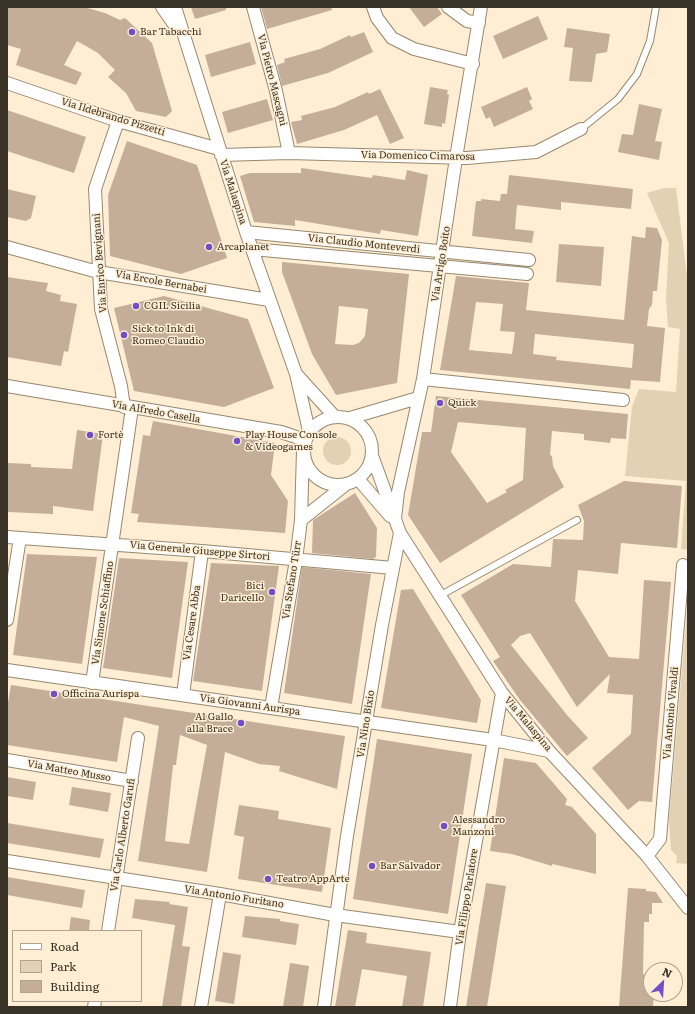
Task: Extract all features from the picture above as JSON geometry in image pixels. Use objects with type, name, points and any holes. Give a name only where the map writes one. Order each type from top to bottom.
[{"type":"street","points":[[162,7],[184,38]]},
{"type":"street","name":"Via Malaspina","points":[[175,7],[246,232],[296,374],[306,441]]},
{"type":"street","name":"Via Pietro Mascagni","points":[[253,7],[276,91],[290,153]]},
{"type":"street","points":[[373,7],[377,18],[392,38],[414,49],[472,64]]},
{"type":"street","points":[[448,7],[467,21],[479,23]]},
{"type":"street","name":"Via Arrigo Boito","points":[[395,521],[398,492],[423,379],[456,158],[482,7]]},
{"type":"street","name":"Via Ildebrando Pizzetti","points":[[7,83],[220,152]]},
{"type":"street","name":"Via Enrico Bevignani","points":[[113,544],[128,408],[101,309],[95,189],[118,120]]},
{"type":"street","name":"Via Domenico Cimarosa","points":[[220,152],[456,158],[536,152],[582,129]]},
{"type":"street","name":"Via Claudio Monteverdi","points":[[246,232],[530,260]]},
{"type":"street","name":"Via Ercole Bernabei","points":[[7,247],[98,272],[270,300]]},
{"type":"street","name":"Via Claudio Monteverdi","points":[[252,249],[527,274]]},
{"type":"street","points":[[296,374],[335,417]]},
{"type":"street","points":[[423,379],[623,400]]},
{"type":"street","name":"Via Alfredo Casella","points":[[7,386],[128,408],[281,432],[306,441]]},
{"type":"street","points":[[345,485],[332,484],[317,477],[308,466],[306,441],[321,420],[335,417],[350,418],[418,398]]},
{"type":"street","points":[[300,520],[345,485],[358,479],[367,472],[373,458],[373,447],[369,436],[361,426],[350,418]]},
{"type":"street","name":"Via Stefano Türr","points":[[271,708],[296,560],[306,441]]},
{"type":"street","name":"Via Malaspina","points":[[373,458],[400,533],[441,595],[502,693],[549,751],[647,856],[688,908]]},
{"type":"street","points":[[358,479],[395,521]]},
{"type":"street","name":"Via Nino Bixio","points":[[324,1007],[335,915],[366,722],[400,533]]},
{"type":"street","name":"Via Generale Giuseppe Sirtori","points":[[7,537],[202,551],[393,568]]},
{"type":"street","points":[[7,620],[8,606],[20,538]]},
{"type":"street","name":"Via Simone Schiaffino","points":[[92,683],[113,544]]},
{"type":"street","name":"Via Cesare Abba","points":[[182,696],[202,551]]},
{"type":"street","name":"Via Antonio Vivaldi","points":[[647,856],[660,839],[684,565]]},
{"type":"street","name":"Via Giovanni Aurispa","points":[[7,670],[493,740],[549,751]]},
{"type":"street","name":"Via Filippo Parlatore","points":[[450,1007],[460,932],[502,693]]},
{"type":"street","name":"Via Carlo Alberto Garufi","points":[[108,930],[138,738]]},
{"type":"street","name":"Via Matteo Musso","points":[[7,760],[132,782]]},
{"type":"street","name":"Via Antonio Furitano","points":[[7,861],[220,894],[335,915],[460,932]]},
{"type":"street","points":[[201,1007],[220,894]]},
{"type":"lane","name":"Via Domenico Cimarosa","points":[[582,129],[618,99],[637,74],[650,41],[656,7]]},
{"type":"lane","points":[[441,595],[577,520]]},
{"type":"green space","points":[[664,188],[676,188],[688,284],[688,550],[681,549],[686,481],[625,476],[632,407],[639,389],[676,392],[680,329],[668,327],[666,298],[669,243],[647,193]]},
{"type":"green space","points":[[337,437],[347,441],[351,451],[347,461],[337,465],[327,461],[323,451],[327,441]]},
{"type":"green space","points":[[688,601],[688,864],[676,863],[677,856],[671,850],[669,820]]},
{"type":"building","points":[[7,7],[84,7],[105,13],[120,20],[125,18],[152,43],[172,111],[166,117],[136,111],[126,93],[108,77],[115,70],[98,53],[77,41],[64,65],[82,73],[76,85],[16,65],[21,49],[7,45]]},
{"type":"building","points":[[191,7],[226,7],[226,10],[195,19]]},
{"type":"building","points":[[261,7],[331,7],[332,10],[267,29]]},
{"type":"building","points":[[409,7],[437,7],[442,14],[424,27]]},
{"type":"building","points":[[538,16],[548,39],[503,59],[493,36]]},
{"type":"building","points":[[567,28],[610,34],[607,52],[596,54],[592,82],[569,81],[573,48],[564,47]]},
{"type":"building","points":[[364,32],[373,52],[328,73],[282,86],[277,65],[285,62],[284,59],[320,49],[350,35],[351,37]]},
{"type":"building","points":[[250,42],[256,64],[211,77],[205,55]]},
{"type":"building","points":[[430,87],[448,90],[447,94],[449,95],[445,124],[442,123],[442,127],[424,124]]},
{"type":"building","points":[[527,87],[532,99],[529,101],[533,109],[494,127],[490,117],[486,119],[481,107]]},
{"type":"building","points":[[380,89],[404,138],[390,144],[377,115],[344,130],[297,144],[291,122],[302,120],[301,116],[335,107],[368,92],[369,94]]},
{"type":"building","points":[[267,99],[273,120],[228,133],[222,112]]},
{"type":"building","points":[[639,104],[662,109],[655,141],[662,142],[659,160],[618,152],[622,134],[633,135]]},
{"type":"building","points":[[7,110],[86,137],[74,173],[7,151]]},
{"type":"building","points":[[127,141],[197,165],[227,258],[181,274],[110,256],[108,195]]},
{"type":"building","points":[[301,168],[372,178],[373,175],[405,180],[407,170],[428,175],[418,236],[381,230],[380,234],[295,220],[295,226],[254,222],[240,176],[250,173],[301,173]]},
{"type":"building","points":[[509,175],[633,189],[631,209],[561,202],[561,210],[517,205],[515,229],[534,231],[532,243],[472,236],[476,201],[481,201],[481,199],[500,201],[501,194],[507,194]]},
{"type":"building","points":[[7,189],[36,196],[31,218],[26,221],[7,217]]},
{"type":"building","points":[[646,227],[657,228],[662,240],[657,291],[653,291],[652,305],[649,309],[647,326],[665,328],[660,382],[631,380],[630,389],[440,370],[456,276],[529,283],[526,310],[624,320],[632,236],[645,238]],"holes":[[[476,302],[503,304],[500,331],[515,332],[512,354],[469,350]],[[535,334],[634,344],[632,368],[556,360],[557,357],[533,354]]]},
{"type":"building","points":[[559,244],[604,247],[601,286],[556,282]]},
{"type":"building","points":[[282,262],[409,274],[397,383],[336,395],[312,354],[282,272]],"holes":[[[339,306],[368,309],[365,336],[359,343],[353,345],[335,344]]]},
{"type":"building","points":[[7,277],[48,283],[46,291],[61,295],[60,301],[77,304],[68,352],[64,351],[61,366],[7,357]]},
{"type":"building","points":[[164,296],[248,319],[274,388],[224,407],[134,391],[114,308]]},
{"type":"building","points":[[436,396],[628,414],[626,439],[611,438],[610,443],[584,440],[584,434],[552,431],[550,455],[552,456],[553,466],[564,487],[440,563],[408,515],[422,432],[431,432]],"holes":[[[458,422],[526,428],[523,480],[505,490],[507,492],[487,503],[451,452]]]},
{"type":"building","points":[[153,421],[275,443],[271,475],[288,501],[285,533],[137,522],[139,514],[131,513],[143,435],[150,436]]},
{"type":"building","points":[[77,430],[103,434],[93,511],[53,506],[53,514],[7,512],[7,463],[31,464],[31,467],[72,469]]},
{"type":"building","points":[[624,481],[682,486],[677,548],[621,543],[618,574],[578,570],[575,601],[609,657],[639,659],[644,580],[671,582],[652,802],[639,801],[628,810],[592,768],[631,734],[633,695],[607,693],[610,674],[577,707],[530,633],[520,636],[511,645],[567,715],[588,738],[567,756],[520,700],[493,661],[500,657],[461,595],[513,564],[551,567],[553,539],[583,540],[584,521],[578,505]]},
{"type":"building","points":[[355,493],[377,528],[376,557],[373,559],[312,553],[313,520]]},
{"type":"building","points":[[27,554],[97,557],[82,664],[13,655]]},
{"type":"building","points":[[119,558],[188,562],[172,678],[103,668]]},
{"type":"building","points":[[211,563],[279,566],[262,691],[193,681]]},
{"type":"building","points":[[302,567],[371,574],[352,704],[284,693]]},
{"type":"building","points":[[413,589],[481,700],[477,723],[381,708],[401,590]]},
{"type":"building","points":[[11,685],[345,736],[337,789],[279,771],[280,766],[259,764],[225,752],[207,872],[138,861],[159,726],[124,717],[117,762],[7,745],[7,708]],"holes":[[[180,735],[207,745],[189,844],[165,841],[173,765],[176,765]]]},
{"type":"building","points":[[377,739],[472,754],[448,914],[353,899]]},
{"type":"building","points":[[504,758],[536,763],[567,799],[565,805],[572,807],[596,834],[596,874],[552,864],[552,866],[512,854],[490,851]]},
{"type":"building","points":[[7,777],[36,782],[33,800],[7,796]]},
{"type":"building","points":[[72,787],[111,793],[108,812],[69,805]]},
{"type":"building","points":[[239,805],[279,811],[278,819],[331,828],[322,892],[238,879],[244,837],[234,835]]},
{"type":"building","points":[[7,823],[104,839],[100,858],[7,843]]},
{"type":"building","points":[[7,877],[85,890],[82,908],[7,895]]},
{"type":"building","points":[[486,883],[506,886],[487,1007],[466,1007]]},
{"type":"building","points":[[628,888],[646,889],[646,891],[656,892],[663,903],[652,903],[652,914],[649,914],[649,922],[644,922],[643,1002],[653,1002],[653,1007],[619,1007]]},
{"type":"building","points":[[135,899],[170,902],[169,904],[188,907],[182,946],[190,947],[181,1007],[162,1007],[175,925],[132,918]]},
{"type":"building","points":[[245,916],[280,919],[280,921],[299,924],[296,945],[242,937]]},
{"type":"building","points":[[71,917],[90,920],[89,930],[69,930]]},
{"type":"building","points":[[348,930],[367,933],[366,943],[431,952],[423,1007],[402,1007],[407,976],[362,969],[355,1007],[335,1007]]},
{"type":"building","points":[[223,952],[241,955],[234,1004],[215,1001]]},
{"type":"building","points":[[290,963],[309,966],[303,1007],[283,1007]]},
{"type":"place","name":"Bar Tabacchi","points":[[132,32]]},
{"type":"place","name":"Arcaplanet","points":[[209,247]]},
{"type":"place","name":"CGIL Sicilia","points":[[136,306]]},
{"type":"place","name":"Sick to Ink di Romeo Claudio","points":[[124,335]]},
{"type":"place","name":"Quick","points":[[440,403]]},
{"type":"place","name":"Fortè","points":[[90,435]]},
{"type":"place","name":"Play House Console & Videogames","points":[[237,441]]},
{"type":"place","name":"Bici Daricello","points":[[272,592]]},
{"type":"place","name":"Officina Aurispa","points":[[54,694]]},
{"type":"place","name":"Al Gallo alla Brace","points":[[241,723]]},
{"type":"place","name":"Alessandro Manzoni","points":[[444,826]]},
{"type":"place","name":"Bar Salvador","points":[[372,866]]},
{"type":"place","name":"Teatro AppArte","points":[[268,879]]}]
